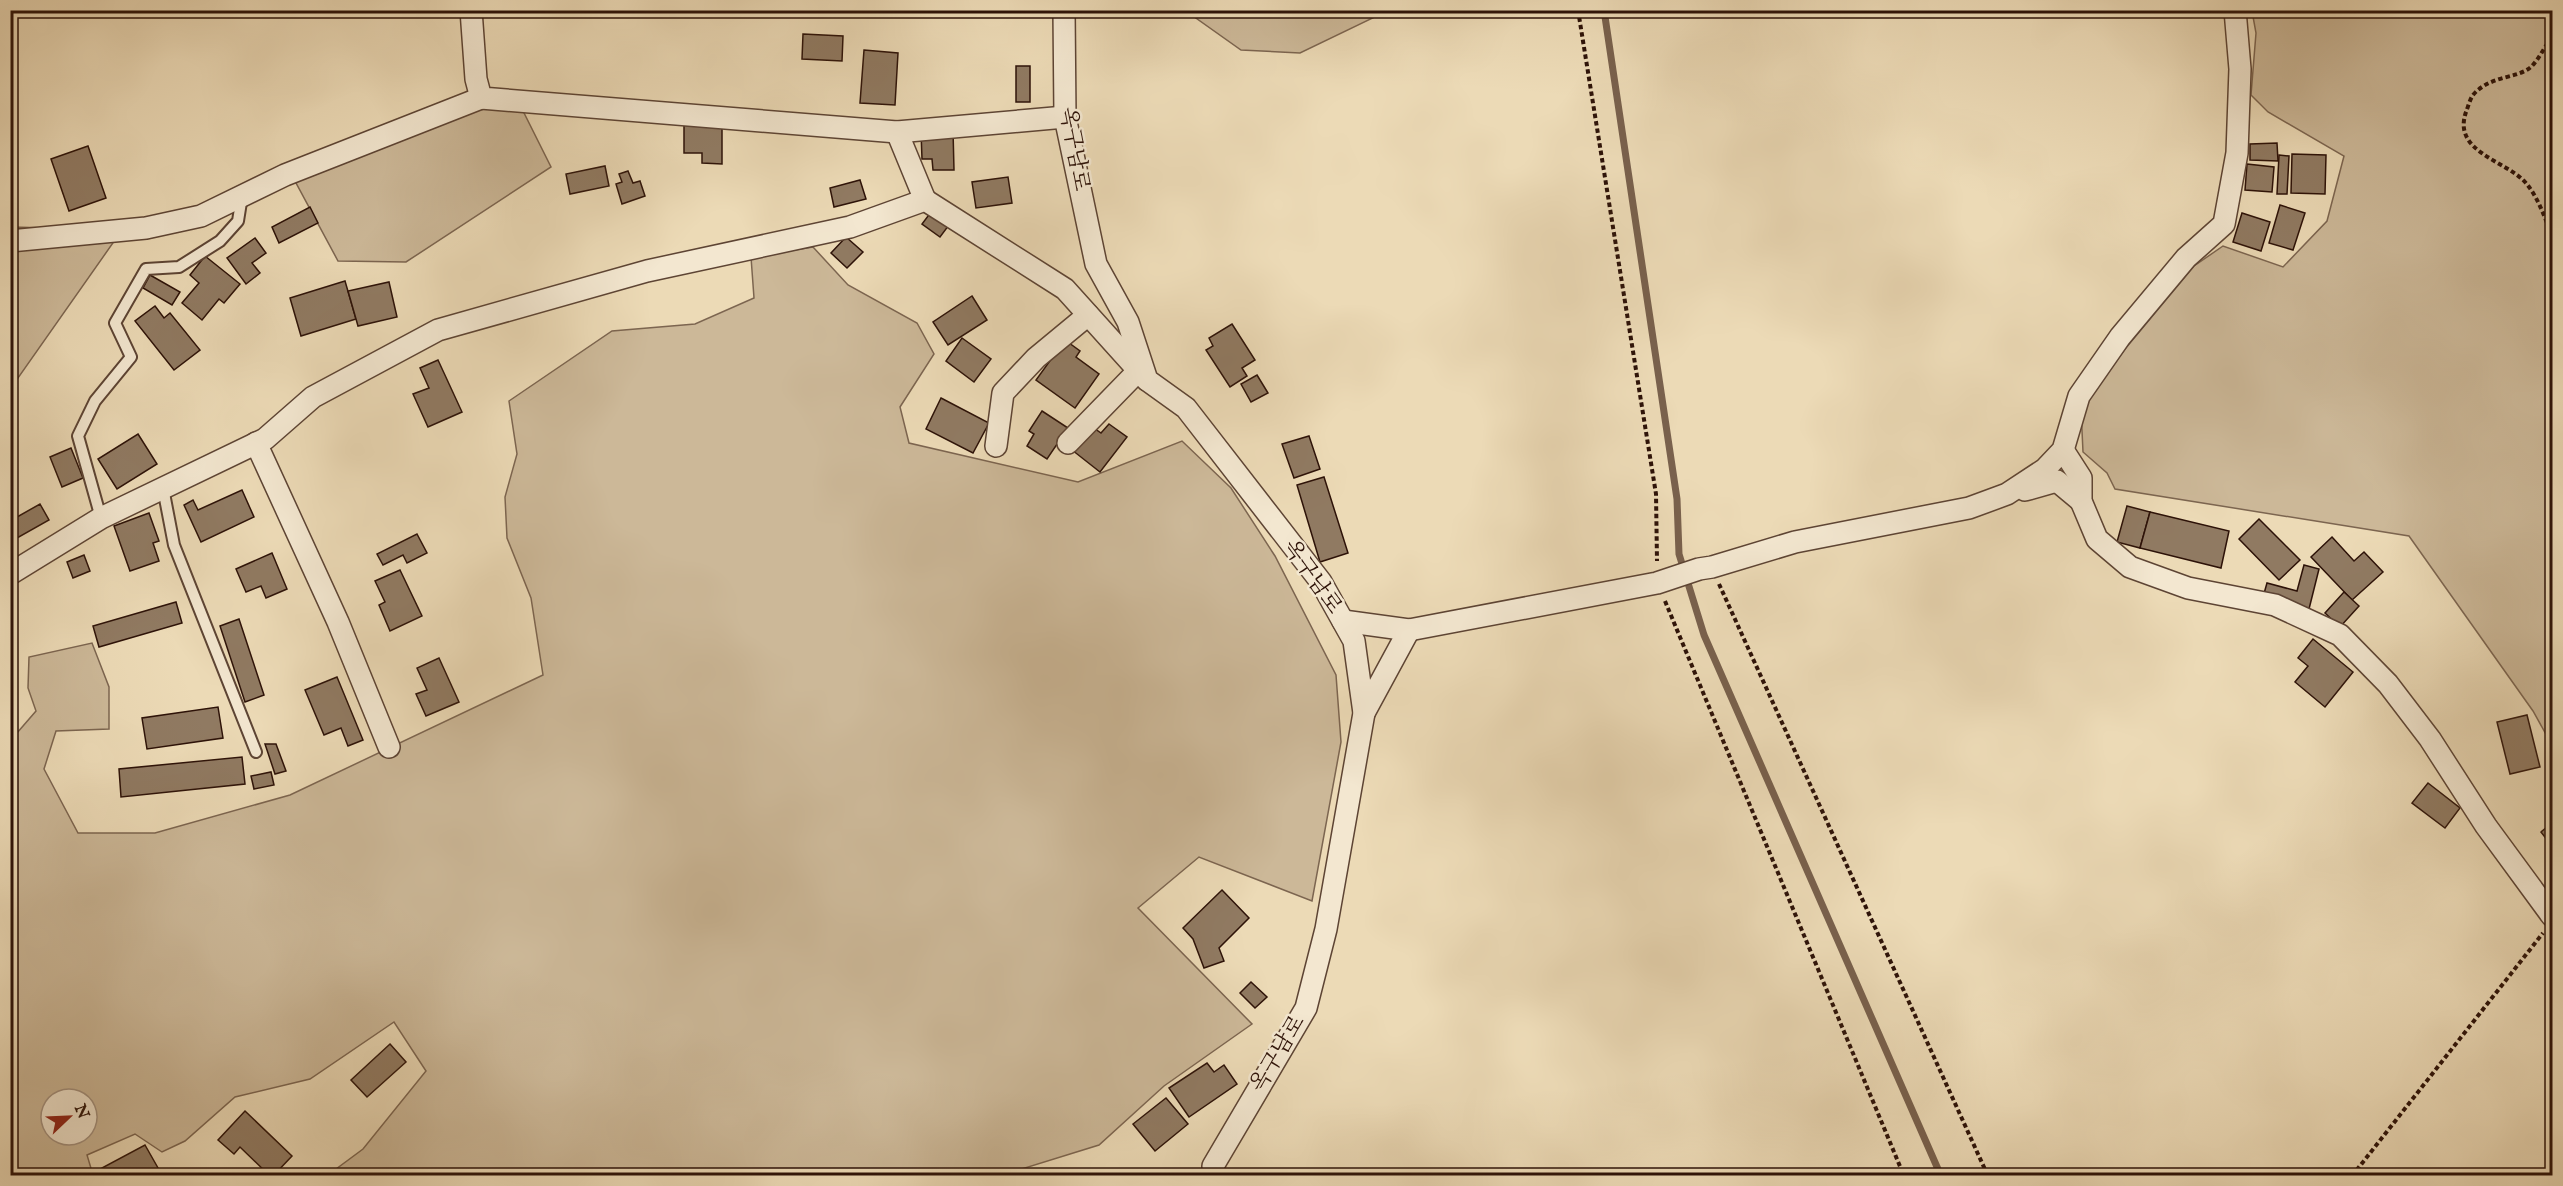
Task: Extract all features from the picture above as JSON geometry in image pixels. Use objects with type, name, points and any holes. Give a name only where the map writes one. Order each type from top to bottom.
[{"type":"street","points":[[471,10],[476,79],[481,98]]},
{"type":"street","name":"옥구남로","points":[[1064,10],[1065,117],[1096,264],[1128,322],[1143,375],[1186,408],[1321,582],[1354,641],[1364,713],[1326,929],[1306,1008],[1208,1172]]},
{"type":"street","points":[[2007,494],[2045,469],[2063,450],[2079,396],[2106,357],[2186,258],[2224,224],[2237,153],[2240,69],[2235,10]]},
{"type":"street","points":[[10,242],[146,228],[201,216],[285,175],[481,98],[897,132],[1065,117]]},
{"type":"street","points":[[897,132],[925,200],[1065,289],[1143,375],[1068,443]]},
{"type":"street","points":[[10,574],[101,518],[256,443],[313,397],[438,330],[647,271],[850,227],[925,200]]},
{"type":"street","points":[[996,446],[1003,393],[1036,358],[1088,315]]},
{"type":"street","points":[[256,443],[338,622],[389,747]]},
{"type":"street","points":[[2063,450],[2081,478],[2081,501],[2097,539],[2130,567],[2188,588],[2275,605],[2340,635],[2388,684],[2430,739],[2549,923]]},
{"type":"street","points":[[1343,621],[1409,630],[1664,580],[1795,542],[1969,508],[2007,494],[2057,481],[2081,501]]},
{"type":"street","points":[[1364,713],[1409,630]]},
{"type":"lane","points":[[101,518],[78,436],[95,401],[131,357],[115,323],[146,269],[179,267],[220,241],[238,221],[242,196]]},
{"type":"lane","points":[[163,488],[174,545],[256,752]]},
{"type":"path","points":[[1578,10],[1656,494],[1664,580],[1904,1176]]},
{"type":"path","points":[[2553,37],[2530,68],[2494,79],[2472,95],[2463,120],[2470,144],[2491,161],[2511,169],[2526,183],[2541,206],[2553,235]]},
{"type":"path","points":[[1705,568],[1988,1176]]},
{"type":"path","points":[[2352,1176],[2549,923]]},
{"type":"shaded area","points":[[1186,11],[1383,11],[1300,53],[1241,50]]},
{"type":"shaded area","points":[[2252,11],[2552,11],[2552,745],[2533,711],[2409,536],[2115,489],[2107,473],[2083,452],[2081,409],[2125,349],[2194,266],[2223,246],[2283,267],[2327,221],[2344,156],[2268,112],[2251,95],[2256,33]]},
{"type":"shaded area","points":[[478,101],[522,109],[551,167],[406,262],[338,261],[295,181]]},
{"type":"shaded area","points":[[11,227],[122,230],[11,388]]},
{"type":"shaded area","points":[[813,247],[848,285],[917,323],[934,354],[900,407],[909,443],[1078,482],[1182,441],[1231,488],[1275,556],[1336,675],[1341,742],[1312,901],[1199,857],[1138,908],[1252,1024],[1164,1086],[1099,1145],[999,1176],[328,1175],[363,1149],[426,1071],[394,1022],[310,1079],[235,1097],[185,1141],[162,1152],[135,1134],[87,1155],[93,1175],[11,1176],[10,741],[36,711],[28,688],[29,657],[92,643],[109,687],[109,729],[56,731],[44,769],[78,833],[155,833],[290,795],[543,675],[531,598],[507,538],[505,497],[517,454],[509,401],[612,331],[695,324],[754,298],[751,257]]},
{"type":"building","points":[[803,34],[843,36],[842,61],[802,59]]},
{"type":"building","points":[[864,50],[898,53],[895,105],[860,103]]},
{"type":"building","points":[[1016,66],[1030,66],[1030,102],[1016,102]]},
{"type":"building","points":[[684,120],[722,121],[722,164],[702,163],[702,153],[684,153]]},
{"type":"building","points":[[953,130],[954,170],[933,170],[932,159],[922,159],[921,131]]},
{"type":"building","points":[[2277,143],[2278,161],[2250,160],[2250,144]]},
{"type":"building","points":[[88,146],[106,198],[69,211],[51,159]]},
{"type":"building","points":[[10,148],[17,174],[10,175]]},
{"type":"building","points":[[2292,154],[2326,155],[2325,194],[2291,193]]},
{"type":"building","points":[[2279,155],[2289,156],[2287,194],[2277,194]]},
{"type":"building","points":[[2247,164],[2274,167],[2272,192],[2245,190]]},
{"type":"building","points":[[605,166],[609,186],[570,194],[566,174]]},
{"type":"building","points":[[628,171],[633,183],[640,181],[645,196],[622,204],[616,184],[622,182],[619,174]]},
{"type":"building","points":[[1008,177],[1012,203],[976,208],[972,182]]},
{"type":"building","points":[[860,180],[866,199],[834,207],[830,188]]},
{"type":"building","points":[[2280,205],[2305,213],[2293,250],[2269,243]]},
{"type":"building","points":[[310,207],[318,223],[279,243],[272,227]]},
{"type":"building","points":[[931,212],[949,225],[940,237],[922,224]]},
{"type":"building","points":[[2242,213],[2270,222],[2261,251],[2233,242]]},
{"type":"building","points":[[846,237],[863,252],[847,268],[831,253]]},
{"type":"building","points":[[255,238],[266,253],[252,263],[260,273],[246,284],[227,258]]},
{"type":"building","points":[[205,256],[240,284],[224,303],[219,299],[202,320],[182,303],[199,283],[190,275]]},
{"type":"building","points":[[150,275],[180,292],[172,305],[143,288]]},
{"type":"building","points":[[345,281],[356,319],[301,336],[290,298]]},
{"type":"building","points":[[389,282],[397,317],[358,326],[348,291]]},
{"type":"building","points":[[972,296],[987,320],[948,345],[933,322]]},
{"type":"building","points":[[155,306],[164,318],[170,313],[200,350],[174,370],[135,321]]},
{"type":"building","points":[[1232,324],[1255,360],[1242,368],[1247,376],[1230,387],[1206,350],[1213,346],[1209,338]]},
{"type":"building","points":[[962,338],[991,359],[974,382],[946,361]]},
{"type":"building","points":[[1065,340],[1080,351],[1076,357],[1099,374],[1075,408],[1036,380]]},
{"type":"building","points":[[438,360],[462,412],[428,427],[413,394],[429,388],[420,368]]},
{"type":"building","points":[[1257,375],[1268,393],[1251,402],[1241,384]]},
{"type":"building","points":[[941,398],[989,423],[973,453],[926,429]]},
{"type":"building","points":[[1042,411],[1068,428],[1047,459],[1027,446],[1034,434],[1029,431]]},
{"type":"building","points":[[1109,424],[1127,437],[1100,472],[1072,450],[1091,426],[1101,433]]},
{"type":"building","points":[[138,434],[157,464],[117,489],[98,459]]},
{"type":"building","points":[[1309,436],[1320,469],[1294,478],[1282,444]]},
{"type":"building","points":[[71,448],[83,478],[62,487],[50,457]]},
{"type":"building","points":[[1324,477],[1348,553],[1320,562],[1297,485]]},
{"type":"building","points":[[242,490],[254,517],[201,542],[184,505],[193,500],[198,510]]},
{"type":"building","points":[[40,504],[49,520],[10,542],[10,521]]},
{"type":"building","points":[[2127,506],[2150,512],[2140,548],[2117,542]]},
{"type":"building","points":[[2150,512],[2229,531],[2221,568],[2140,548]]},
{"type":"building","points":[[149,513],[159,541],[153,543],[159,561],[130,571],[114,526]]},
{"type":"building","points":[[2259,519],[2300,560],[2279,580],[2239,539]]},
{"type":"building","points":[[417,534],[427,553],[407,563],[403,555],[383,565],[377,554]]},
{"type":"building","points":[[2332,537],[2354,561],[2364,552],[2383,572],[2352,600],[2311,557]]},
{"type":"building","points":[[272,553],[287,589],[266,598],[261,586],[246,592],[236,569]]},
{"type":"building","points":[[84,555],[90,571],[73,578],[67,562]]},
{"type":"building","points":[[2304,565],[2319,569],[2309,609],[2263,597],[2267,583],[2297,591]]},
{"type":"building","points":[[400,570],[422,616],[390,631],[379,605],[385,602],[375,581]]},
{"type":"building","points":[[2344,592],[2359,606],[2340,627],[2325,613]]},
{"type":"building","points":[[176,602],[182,623],[99,647],[93,626]]},
{"type":"building","points":[[239,619],[264,695],[245,702],[220,626]]},
{"type":"building","points":[[2313,639],[2353,672],[2325,707],[2295,682],[2308,666],[2298,658]]},
{"type":"building","points":[[439,658],[459,702],[426,716],[416,694],[427,690],[417,668]]},
{"type":"building","points":[[337,677],[363,740],[348,746],[341,728],[324,735],[305,690]]},
{"type":"building","points":[[218,707],[223,738],[147,749],[142,718]]},
{"type":"building","points":[[2527,715],[2540,767],[2510,774],[2497,722]]},
{"type":"building","points":[[265,744],[276,744],[286,771],[275,774]]},
{"type":"building","points":[[242,757],[245,784],[121,797],[119,769]]},
{"type":"building","points":[[271,772],[274,785],[254,789],[251,776]]},
{"type":"building","points":[[2428,783],[2460,808],[2445,828],[2412,803]]},
{"type":"building","points":[[2552,823],[2552,846],[2541,832]]},
{"type":"building","points":[[1222,890],[1249,918],[1219,948],[1224,961],[1204,968],[1193,939],[1183,928]]},
{"type":"building","points":[[1251,982],[1267,997],[1255,1008],[1240,993]]},
{"type":"building","points":[[390,1044],[406,1062],[367,1097],[351,1080]]},
{"type":"building","points":[[1207,1063],[1214,1072],[1224,1065],[1237,1084],[1189,1117],[1169,1088]]},
{"type":"building","points":[[1166,1098],[1188,1124],[1155,1151],[1133,1124]]},
{"type":"building","points":[[245,1111],[292,1156],[273,1176],[270,1176],[240,1147],[234,1154],[218,1140]]},
{"type":"building","points":[[145,1145],[162,1175],[104,1176],[100,1169]]},
{"type":"waterway","points":[[1604,10],[1677,499],[1679,554],[1704,635],[1941,1176]]}]
